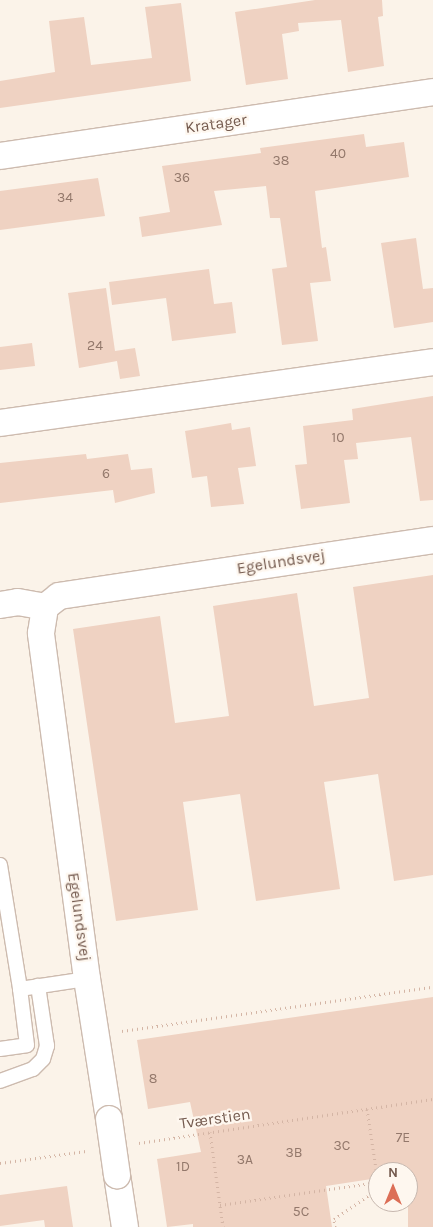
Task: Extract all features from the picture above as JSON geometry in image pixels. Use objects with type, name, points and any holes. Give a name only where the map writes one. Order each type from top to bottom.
[{"type":"street","name":"Kratager","points":[[0,156],[433,92]]},
{"type":"street","points":[[0,423],[433,362]]},
{"type":"street","name":"Egelundsvej","points":[[125,1227],[110,1119],[87,979],[41,633],[45,608],[59,596],[433,540]]},
{"type":"street","points":[[0,605],[18,602],[45,608]]},
{"type":"lane","points":[[0,865],[27,1045],[0,1049]]},
{"type":"lane","points":[[20,989],[87,979]]},
{"type":"lane","points":[[0,1081],[32,1070],[43,1060],[47,1046],[38,986]]},
{"type":"path","points":[[96,1035],[433,987]]},
{"type":"path","name":"Tværstien","points":[[134,1144],[433,1099]]},
{"type":"path","points":[[367,1109],[375,1162]]},
{"type":"path","points":[[210,1132],[223,1227]]},
{"type":"path","points":[[0,1163],[96,1149]]},
{"type":"path","points":[[220,1205],[368,1183]]},
{"type":"path","points":[[336,1227],[334,1219],[368,1196]]},
{"type":"building","points":[[315,0],[382,0],[383,16],[378,17],[384,66],[348,72],[341,20],[298,23],[299,31],[282,34],[288,79],[246,85],[235,12]]},
{"type":"building","points":[[181,3],[191,81],[0,108],[0,81],[55,72],[49,21],[84,17],[91,65],[152,58],[145,7]]},
{"type":"building","points":[[364,134],[366,147],[404,142],[409,177],[315,191],[322,248],[326,247],[331,281],[310,283],[318,341],[282,345],[272,269],[287,267],[280,218],[270,218],[266,186],[214,191],[222,225],[142,237],[139,217],[170,212],[162,166],[261,153],[260,148]]},
{"type":"building","points":[[98,178],[105,216],[0,230],[0,191]]},
{"type":"building","points":[[416,238],[423,289],[433,288],[433,322],[394,328],[381,243]]},
{"type":"building","points":[[209,269],[214,304],[232,302],[236,333],[172,341],[166,298],[112,305],[109,282]]},
{"type":"building","points":[[106,288],[115,351],[135,348],[140,376],[120,379],[117,361],[79,368],[68,293]]},
{"type":"building","points":[[32,343],[35,366],[0,370],[0,347]]},
{"type":"building","points":[[433,396],[433,500],[420,501],[411,437],[356,443],[358,459],[344,460],[350,503],[301,509],[295,465],[307,464],[303,426],[353,420],[352,409]]},
{"type":"building","points":[[231,423],[232,430],[250,427],[256,466],[238,468],[244,504],[211,507],[207,476],[192,478],[185,431]]},
{"type":"building","points":[[86,454],[87,459],[128,454],[131,470],[152,468],[155,493],[115,503],[113,490],[0,503],[0,463]]},
{"type":"building","points":[[433,575],[433,875],[394,881],[378,774],[324,782],[340,889],[256,901],[240,794],[183,802],[198,910],[116,921],[73,629],[160,616],[175,723],[229,716],[213,606],[297,593],[314,706],[369,698],[353,587]]},
{"type":"building","points":[[433,997],[433,1227],[408,1227],[408,1212],[418,1212],[418,1162],[368,1162],[368,1180],[326,1186],[332,1227],[193,1227],[193,1224],[167,1227],[157,1159],[201,1152],[190,1102],[148,1109],[137,1040]]},
{"type":"building","points":[[67,1186],[73,1227],[45,1227],[44,1220],[0,1226],[0,1195]]}]
